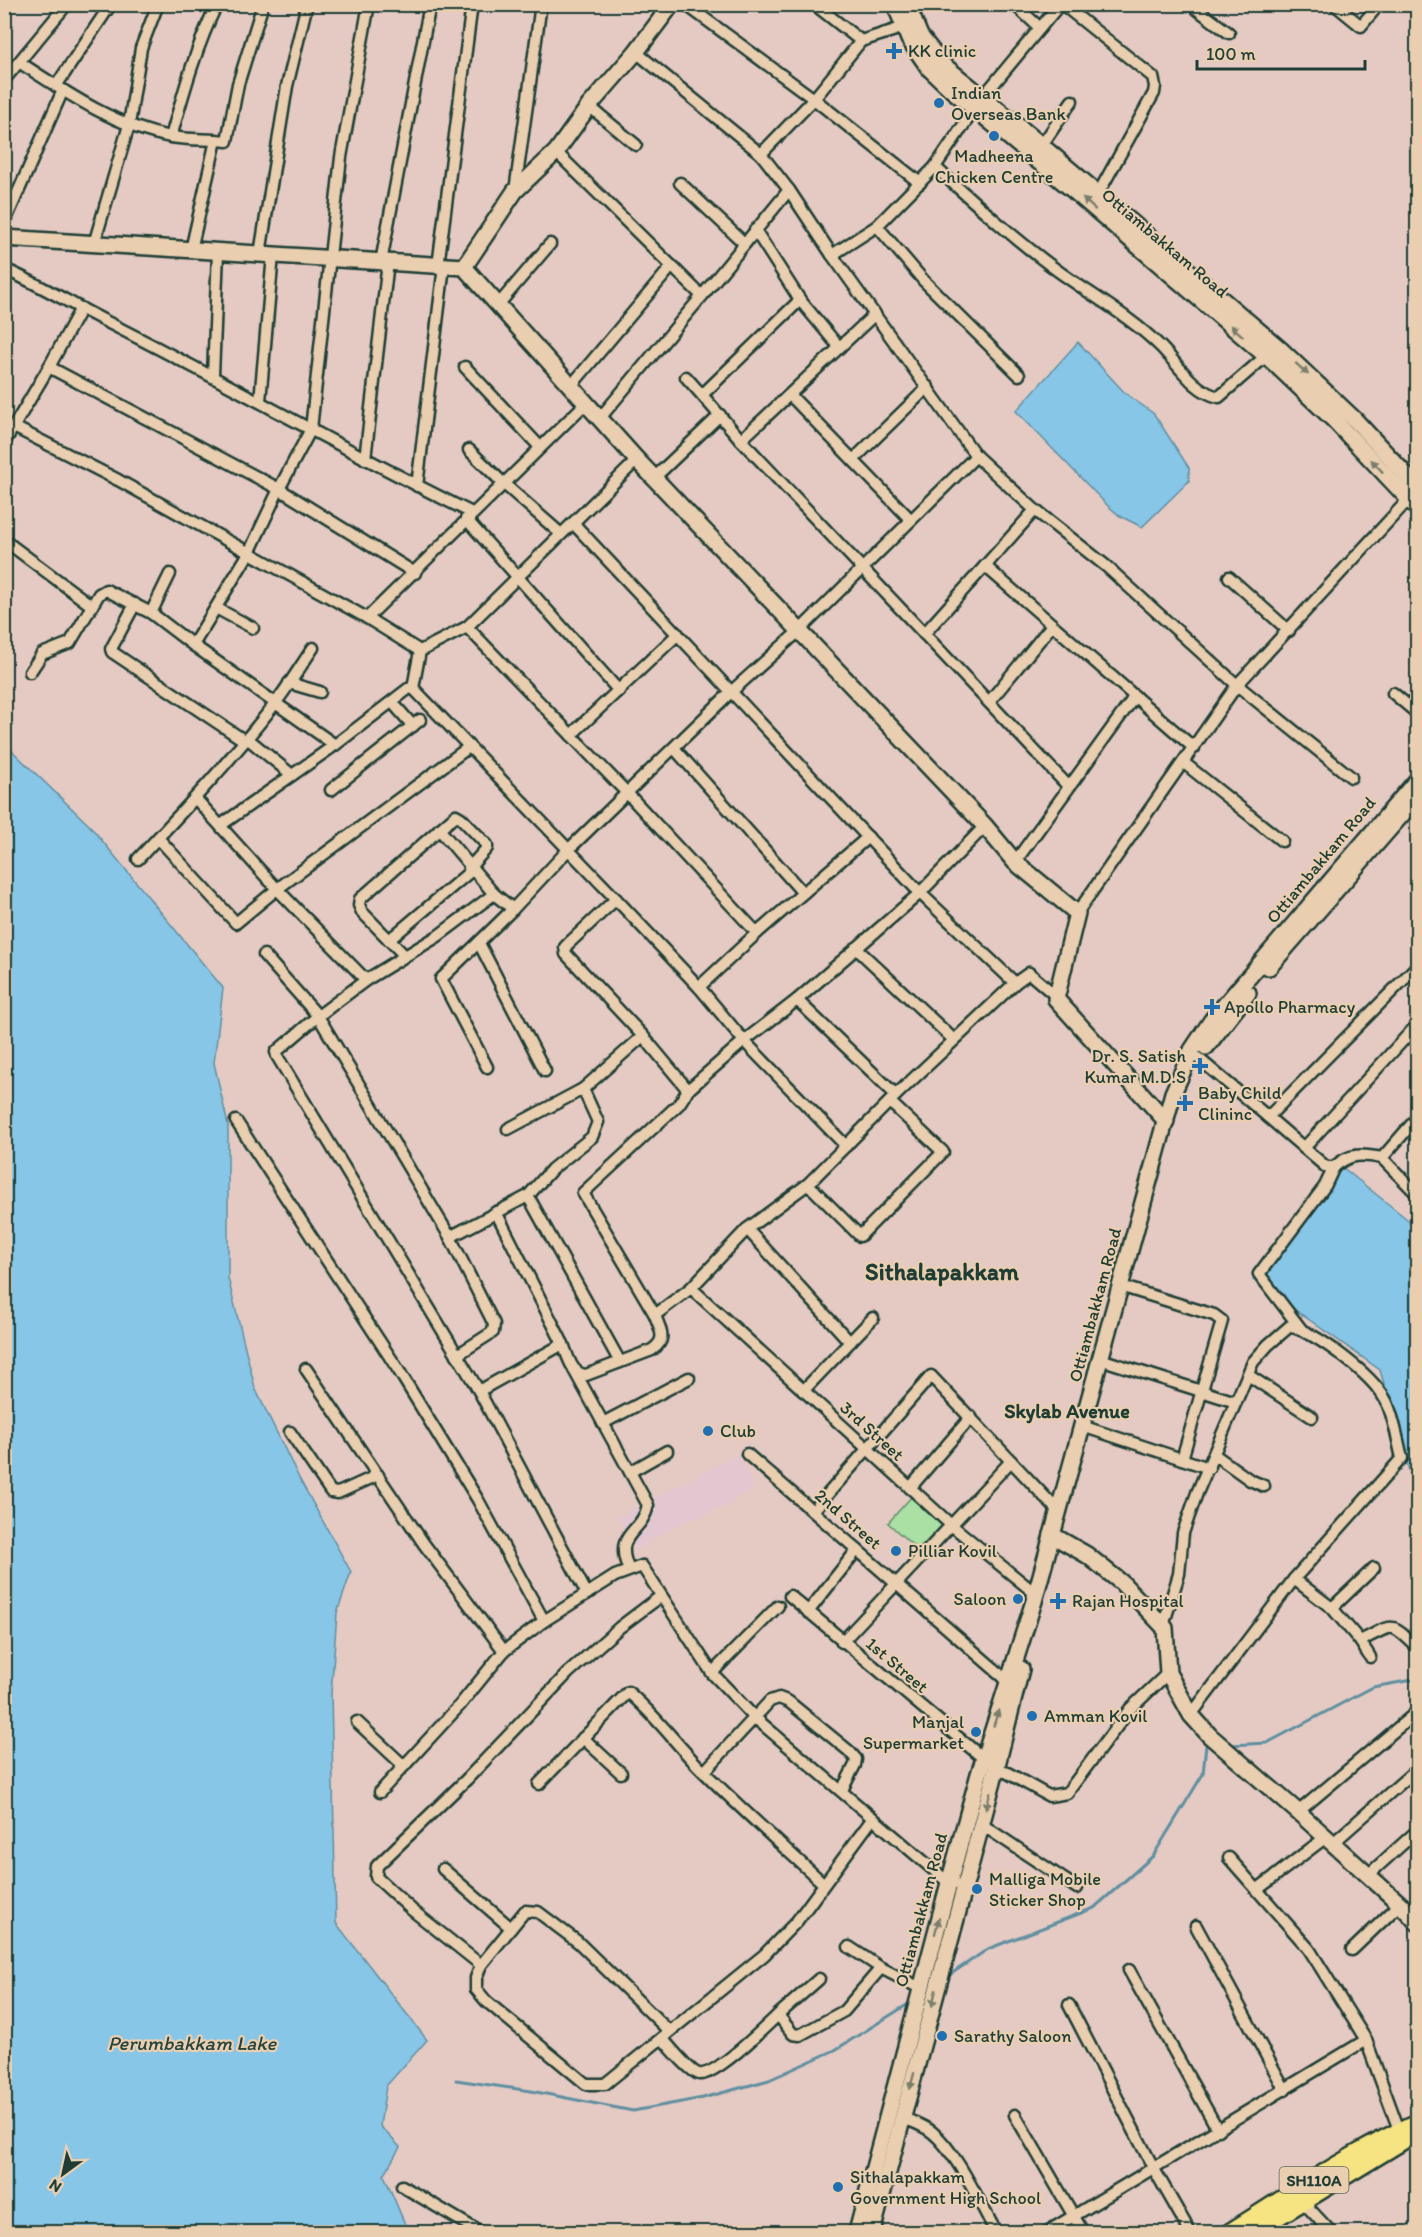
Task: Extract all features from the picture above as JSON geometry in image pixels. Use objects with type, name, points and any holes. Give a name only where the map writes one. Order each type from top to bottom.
[{"type":"main road","name":"SH110A","points":[[1230,2232],[1399,2130],[1418,2122]]},
{"type":"main road","name":"SH110A","points":[[1253,2232],[1418,2133]]},
{"type":"street","points":[[4,80],[67,4]]},
{"type":"street","points":[[4,224],[59,88],[111,4]]},
{"type":"street","points":[[94,244],[129,125],[141,48],[158,4]]},
{"type":"street","points":[[171,137],[193,62],[217,4]]},
{"type":"street","points":[[19,62],[59,88],[129,125],[171,137],[226,141],[238,84],[263,4]]},
{"type":"street","points":[[260,401],[267,255],[287,86],[307,4]]},
{"type":"street","points":[[193,645],[249,553],[310,429],[341,157],[369,4]]},
{"type":"street","points":[[365,459],[384,262],[430,4]]},
{"type":"street","points":[[417,486],[472,6],[459,4]]},
{"type":"street","points":[[515,191],[541,4]]},
{"type":"street","points":[[464,267],[515,191],[556,152],[589,106],[636,52],[672,4]]},
{"type":"street","points":[[685,4],[814,99],[920,183]]},
{"type":"street","points":[[814,4],[861,41]]},
{"type":"street","name":"Ottiambakkam Road","points":[[895,4],[936,59],[979,104],[1073,190],[1266,356],[1415,499]]},
{"type":"street","name":"Ottiambakkam Road","points":[[907,4],[909,25]]},
{"type":"street","points":[[1014,4],[1040,28]]},
{"type":"street","points":[[832,255],[877,226],[935,167],[979,104],[1061,4],[1153,77],[1155,86],[1154,93],[1098,194]]},
{"type":"street","points":[[1190,4],[1229,33]]},
{"type":"street","points":[[1334,4],[1361,26],[1380,4]]},
{"type":"street","points":[[761,154],[814,99],[861,41],[909,25]]},
{"type":"street","points":[[636,52],[761,154],[789,190],[832,255],[976,456],[1035,510],[1106,566],[1237,685],[1351,777]]},
{"type":"street","points":[[1042,145],[1072,101]]},
{"type":"street","name":"Ottiambakkam Road","points":[[979,104],[1042,145],[1318,384],[1415,499]]},
{"type":"street","points":[[589,106],[636,145]]},
{"type":"street","points":[[191,250],[216,140]]},
{"type":"street","points":[[556,152],[702,296]]},
{"type":"street","points":[[935,167],[1014,238],[1161,346],[1199,388],[1209,395],[1219,397],[1266,356]]},
{"type":"street","points":[[681,183],[744,243]]},
{"type":"street","points":[[600,418],[789,190]]},
{"type":"street","points":[[877,226],[924,281],[1019,375]]},
{"type":"street","points":[[755,230],[800,300],[838,347]]},
{"type":"street","points":[[4,238],[464,267],[637,460],[985,826],[1015,862],[1077,913]]},
{"type":"street","points":[[498,305],[550,244]]},
{"type":"street","points":[[213,375],[218,252]]},
{"type":"street","points":[[571,386],[672,266]]},
{"type":"street","points":[[4,269],[32,281],[81,309],[213,375],[469,516],[518,577],[618,691]]},
{"type":"street","points":[[702,395],[800,300]]},
{"type":"street","points":[[4,443],[81,309]]},
{"type":"street","points":[[741,440],[875,314]]},
{"type":"street","points":[[49,366],[279,489],[415,573]]},
{"type":"street","points":[[465,367],[540,447]]},
{"type":"street","points":[[686,377],[741,440],[1068,786]]},
{"type":"street","points":[[853,460],[928,387]]},
{"type":"street","points":[[790,395],[911,520]]},
{"type":"street","points":[[367,618],[586,403]]},
{"type":"street","points":[[654,478],[720,415]]},
{"type":"street","points":[[14,427],[118,480],[367,618],[420,651]]},
{"type":"street","points":[[469,450],[561,534]]},
{"type":"street","points":[[487,1067],[441,979],[513,909],[568,850],[732,691],[799,631],[976,456]]},
{"type":"street","points":[[420,651],[467,627],[637,460]]},
{"type":"street","points":[[1056,996],[1077,913],[1237,685],[1415,499]]},
{"type":"street","points":[[924,634],[1035,510]]},
{"type":"street","points":[[573,523],[920,893],[1015,983]]},
{"type":"street","points":[[4,540],[92,606]]},
{"type":"street","points":[[985,566],[1194,748]]},
{"type":"street","points":[[151,613],[170,574]]},
{"type":"street","points":[[1229,577],[1289,631]]},
{"type":"street","points":[[30,672],[42,654],[70,643],[99,594],[106,590],[151,613],[335,745]]},
{"type":"street","points":[[135,604],[116,639],[112,652],[246,740],[292,775]]},
{"type":"street","points":[[216,608],[253,628]]},
{"type":"street","points":[[989,702],[1053,625]]},
{"type":"street","points":[[467,627],[627,793],[757,933]]},
{"type":"street","points":[[571,735],[678,634]]},
{"type":"street","points":[[138,860],[196,798],[276,704],[313,648]]},
{"type":"street","points":[[220,825],[413,688],[420,651]]},
{"type":"street","points":[[289,683],[320,692]]},
{"type":"street","points":[[413,688],[616,899],[699,987],[744,1041],[846,1146]]},
{"type":"street","points":[[1393,693],[1418,714]]},
{"type":"street","points":[[1015,862],[1135,696]]},
{"type":"street","points":[[331,790],[416,723],[392,702]]},
{"type":"street","points":[[158,838],[236,923],[277,889],[469,747]]},
{"type":"street","points":[[674,748],[803,893]]},
{"type":"street","points":[[1184,763],[1282,841]]},
{"type":"street","name":"Ottiambakkam Road","points":[[872,2232],[981,1824],[1008,1681],[1035,1597],[1180,1074],[1192,1050],[1212,1020],[1418,778]]},
{"type":"street","name":"Ottiambakkam Road","points":[[1166,1121],[1198,1058],[1220,1027],[1418,796]]},
{"type":"street","points":[[196,798],[277,889],[366,980]]},
{"type":"street","points":[[389,940],[471,869],[487,848],[487,845],[456,815],[360,899],[359,905],[362,912],[389,940],[405,956]]},
{"type":"street","points":[[574,1370],[579,1375],[586,1375],[621,1362],[652,1350],[660,1344],[663,1336],[655,1315],[583,1193],[679,1104],[688,1090],[920,893],[985,826]]},
{"type":"street","points":[[439,829],[494,894],[513,909]]},
{"type":"street","points":[[699,987],[757,933],[868,837]]},
{"type":"street","points":[[494,894],[438,936],[366,980],[318,1016],[276,1052],[479,1392],[587,1594]]},
{"type":"street","points":[[616,899],[565,947],[566,954],[643,1036],[688,1090]]},
{"type":"street","points":[[479,943],[545,1071]]},
{"type":"street","points":[[856,948],[954,1040]]},
{"type":"street","points":[[264,955],[318,1016],[450,1237],[494,1324],[493,1332],[457,1355]]},
{"type":"street","points":[[1268,1117],[1418,965]]},
{"type":"street","points":[[655,1315],[691,1288],[747,1229],[808,1184],[954,1040],[1015,983],[1029,973],[1056,996],[1056,999],[1166,1121]]},
{"type":"street","points":[[796,1000],[943,1152],[860,1236],[808,1184]]},
{"type":"street","points":[[1304,1148],[1418,1024]]},
{"type":"street","points":[[508,1129],[583,1089],[643,1036]]},
{"type":"street","points":[[1198,1058],[1326,1167],[1334,1167]]},
{"type":"street","points":[[450,1237],[528,1196],[552,1169],[592,1137],[598,1122],[583,1089]]},
{"type":"street","points":[[1382,1158],[1418,1118]]},
{"type":"street","points":[[236,1121],[478,1500],[544,1621]]},
{"type":"street","points":[[1191,1715],[1294,1579],[1402,1458],[1386,1400],[1357,1367],[1301,1329],[1259,1274],[1326,1186],[1334,1167],[1345,1158],[1365,1155],[1382,1158],[1418,1195]]},
{"type":"street","points":[[528,1196],[621,1362]]},
{"type":"street","points":[[496,1212],[574,1370],[648,1505],[646,1515],[626,1539],[623,1549],[629,1570]]},
{"type":"street","points":[[747,1229],[850,1342]]},
{"type":"street","points":[[1120,1286],[1214,1315],[1222,1321],[1182,1459]]},
{"type":"street","name":"3rd Street","points":[[691,1288],[909,1488],[1035,1597]]},
{"type":"street","points":[[803,1391],[873,1318]]},
{"type":"street","points":[[1163,1626],[1179,1574],[1183,1533],[1197,1493],[1253,1362],[1290,1326],[1301,1329]]},
{"type":"street","points":[[479,1392],[563,1344]]},
{"type":"street","points":[[1100,1359],[1236,1402]]},
{"type":"street","points":[[306,1369],[424,1544],[504,1651]]},
{"type":"street","points":[[1248,1375],[1312,1417]]},
{"type":"street","points":[[813,1511],[931,1376],[1059,1512]]},
{"type":"street","points":[[603,1423],[689,1378]]},
{"type":"street","points":[[909,1488],[971,1418]]},
{"type":"street","points":[[1082,1426],[1209,1468]]},
{"type":"street","points":[[290,1432],[331,1492],[338,1493],[378,1475]]},
{"type":"street","points":[[630,1472],[667,1451]]},
{"type":"street","name":"2nd Street","points":[[747,1454],[1008,1681]]},
{"type":"street","points":[[1215,1455],[1250,1480],[1263,1486]]},
{"type":"street","points":[[842,1642],[1011,1461]]},
{"type":"street","points":[[1052,1535],[1087,1556],[1122,1583],[1165,1628],[1168,1673],[1191,1715],[1210,1736],[1411,1913],[1352,1950]]},
{"type":"street","points":[[808,1612],[857,1550]]},
{"type":"street","points":[[381,1792],[460,1705],[504,1651],[544,1621],[615,1576],[642,1566],[712,1673],[754,1717],[949,1883],[964,1887]]},
{"type":"street","points":[[1332,1608],[1374,1568]]},
{"type":"street","points":[[1294,1579],[1332,1608],[1360,1641],[1370,1657]]},
{"type":"street","points":[[481,1965],[412,1910],[376,1877],[376,1866],[467,1779],[568,1673],[620,1627],[661,1596]]},
{"type":"street","name":"1st Street","points":[[790,1596],[842,1642],[991,1763],[1049,1796],[1067,1793],[1130,1708],[1168,1673]]},
{"type":"street","name":"Ottiambakkam Road","points":[[858,2232],[949,1883],[1022,1665],[1035,1597]]},
{"type":"street","points":[[712,1673],[778,1606]]},
{"type":"street","points":[[1360,1641],[1389,1626],[1395,1627],[1418,1648]]},
{"type":"street","points":[[540,1784],[628,1692],[649,1709],[704,1772],[824,1884]]},
{"type":"street","points":[[704,1772],[770,1701],[779,1698],[789,1702],[849,1750],[856,1759],[842,1791]]},
{"type":"street","points":[[1298,1812],[1418,1711]]},
{"type":"street","points":[[357,1722],[404,1766]]},
{"type":"street","points":[[583,1738],[621,1773]]},
{"type":"street","points":[[1258,1889],[1329,1840],[1418,1768]]},
{"type":"street","points":[[819,1979],[740,2050],[704,2074],[694,2072],[666,2035],[578,1942],[538,1912],[525,1911],[481,1965],[476,1978],[476,1989],[486,2001],[586,2084],[605,2084],[666,2035],[764,1955],[797,1921],[873,1818]]},
{"type":"street","points":[[981,1824],[1077,1888]]},
{"type":"street","points":[[1367,1876],[1418,1830]]},
{"type":"street","points":[[1229,1858],[1309,1949],[1366,2040],[1399,2130]]},
{"type":"street","points":[[443,1869],[511,1928]]},
{"type":"street","points":[[1196,1926],[1285,2090]]},
{"type":"street","points":[[849,1947],[920,1989]]},
{"type":"street","points":[[778,2015],[793,2034],[800,2035],[843,2011],[881,1968]]},
{"type":"street","points":[[1129,1970],[1218,2130]]},
{"type":"street","points":[[1069,2005],[1154,2169],[1190,2232]]},
{"type":"street","points":[[1047,2232],[1366,2040]]},
{"type":"street","points":[[1015,2115],[1083,2232]]},
{"type":"street","points":[[903,2118],[920,2124],[948,2148],[996,2232]]},
{"type":"street","points":[[402,2186],[480,2232]]},
{"type":"street","points":[[1304,2202],[1331,2232]]},
{"type":"shaded area","points":[[738,1454],[755,1490],[737,1496],[733,1503],[680,1524],[636,1550],[618,1517]]},
{"type":"green space","points":[[913,1495],[947,1527],[920,1552],[888,1523]]},
{"type":"water","points":[[1078,342],[1125,393],[1154,414],[1189,468],[1189,481],[1142,527],[1120,516],[1107,505],[1016,411]]},
{"type":"water","name":"Perumbakkam Lake","points":[[4,743],[90,826],[223,988],[214,1063],[228,1125],[228,1278],[255,1388],[299,1478],[351,1572],[337,1613],[331,1694],[336,1923],[427,2040],[386,2086],[380,2126],[400,2147],[384,2175],[407,2229],[405,2232],[5,2232]]},
{"type":"water","points":[[1342,1167],[1417,1227],[1417,1498],[1380,1370],[1253,1280]]},
{"type":"waterway","points":[[1230,1745],[1267,1743],[1373,1687],[1418,1679]]},
{"type":"waterway","points":[[945,1978],[988,1949],[1094,1908],[1153,1856],[1203,1774],[1206,1745],[1211,1745]]},
{"type":"waterway","points":[[456,2080],[531,2091],[633,2111],[703,2098],[769,2080],[835,2050],[913,2001]]},
{"type":"place","name":"KK clinic","points":[[894,51]]},
{"type":"place","name":"Indian Overseas Bank","points":[[939,103]]},
{"type":"place","name":"Madheena Chicken Centre","points":[[994,136]]},
{"type":"place","name":"Apollo Pharmacy","points":[[1212,1007]]},
{"type":"place","name":"Dr. S. Satish Kumar M.D.S","points":[[1200,1066]]},
{"type":"place","name":"Baby Child Clininc","points":[[1185,1103]]},
{"type":"place","name":"Club","points":[[708,1431]]},
{"type":"place","name":"Pilliar Kovil","points":[[896,1551]]},
{"type":"place","name":"Saloon","points":[[1018,1599]]},
{"type":"place","name":"Rajan Hospital","points":[[1058,1601]]},
{"type":"place","name":"Amman Kovil","points":[[1032,1716]]},
{"type":"place","name":"Manjal Supermarket","points":[[976,1732]]},
{"type":"place","name":"Malliga Mobile Sticker Shop","points":[[977,1889]]},
{"type":"place","name":"Sarathy Saloon","points":[[942,2036]]},
{"type":"place","name":"Sithalapakkam Government High School","points":[[838,2187]]},
{"type":"district","name":"Sithalapakkam","points":[[942,1272]]},
{"type":"district","name":"Skylab Avenue","points":[[1067,1411]]}]
